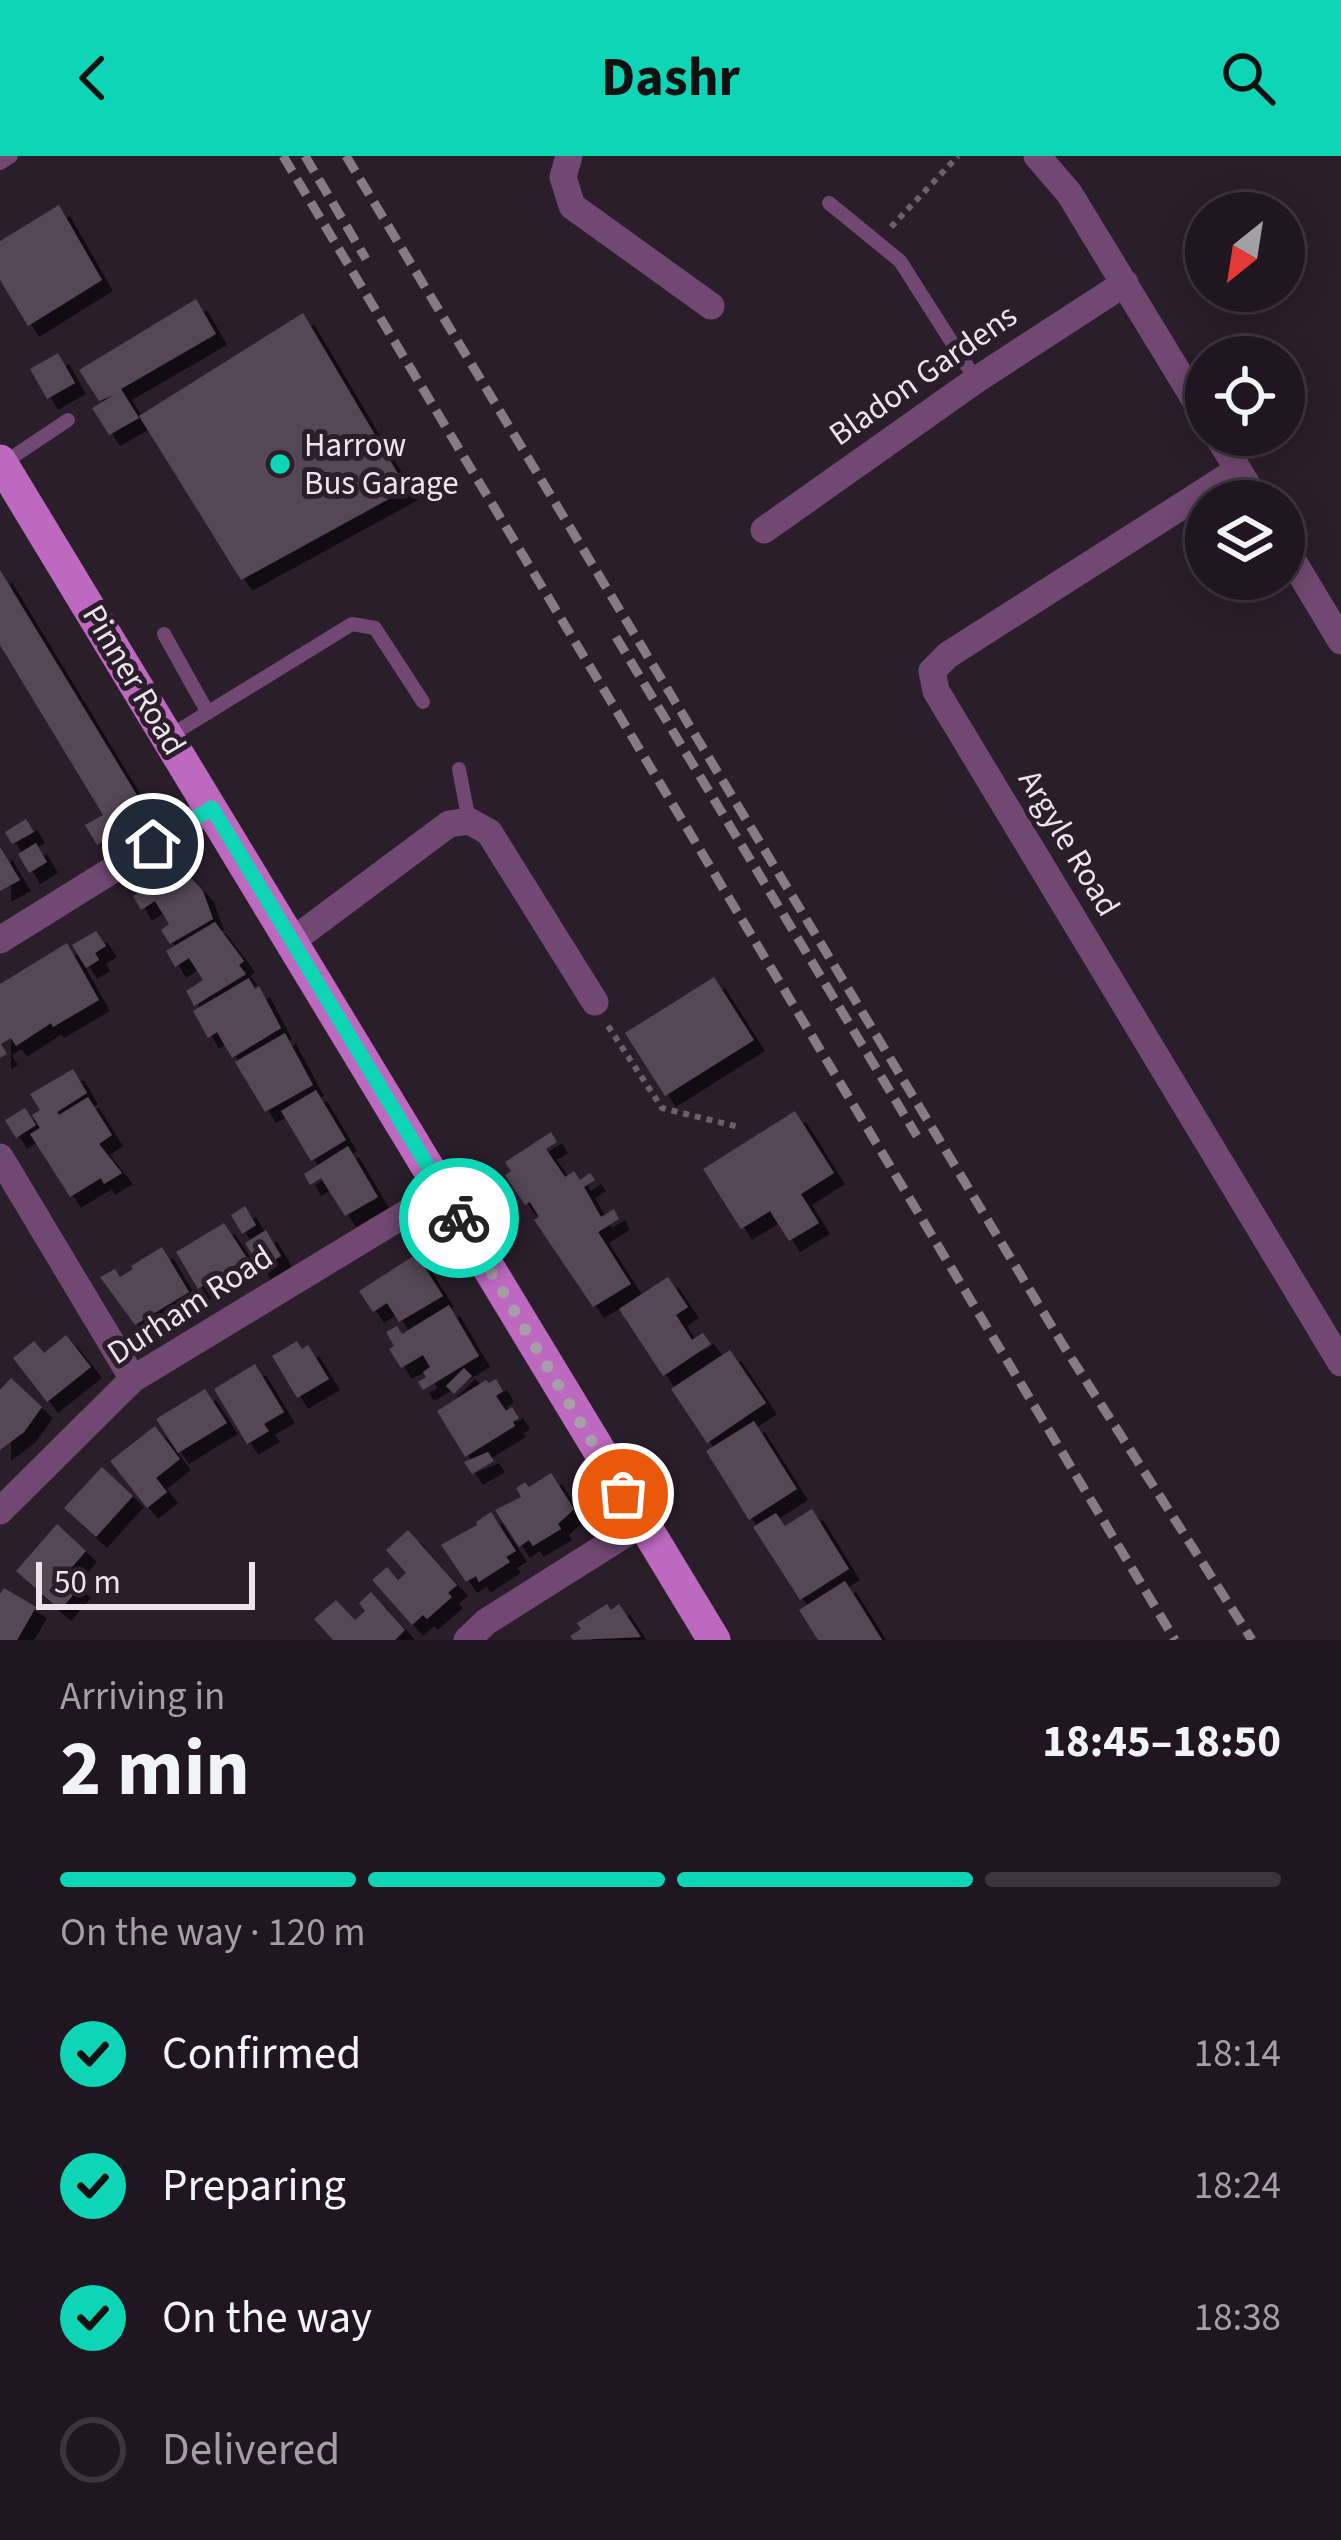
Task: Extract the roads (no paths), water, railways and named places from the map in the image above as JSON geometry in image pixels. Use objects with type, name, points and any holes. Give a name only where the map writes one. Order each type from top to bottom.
[{"type":"main road","name":"Pinner Road","points":[[1,462],[12,504],[212,808],[713,1640]]},
{"type":"street","points":[[569,156],[563,177],[572,206],[710,306]]},
{"type":"street","points":[[1036,156],[1070,193],[1185,383]]},
{"type":"street","name":"Bladon Gardens","points":[[764,530],[976,380],[1125,283]]},
{"type":"street","points":[[1229,456],[1244,480]]},
{"type":"street","name":"Argyle Road","points":[[1238,470],[948,655],[932,671],[936,691],[1341,1363]]},
{"type":"street","points":[[1305,581],[1341,641]]},
{"type":"street","points":[[0,940],[212,808]]},
{"type":"street","points":[[292,941],[449,824],[469,821],[489,832],[596,1002]]},
{"type":"street","points":[[0,1157],[133,1379]]},
{"type":"street","name":"Durham Road","points":[[0,1511],[133,1379],[443,1190]]},
{"type":"street","points":[[467,1640],[486,1622],[641,1524]]},
{"type":"lane","points":[[0,163],[11,156]]},
{"type":"lane","points":[[829,203],[900,261],[976,380]]},
{"type":"lane","points":[[1,462],[68,420]]},
{"type":"lane","points":[[168,737],[352,624],[375,628],[423,702]]},
{"type":"lane","points":[[164,634],[208,712]]},
{"type":"lane","points":[[459,769],[469,821]]},
{"type":"railway","points":[[283,156],[1175,1640]]},
{"type":"railway","points":[[305,156],[366,259]]},
{"type":"railway","points":[[346,156],[1063,1345],[1252,1640]]},
{"type":"railway","points":[[616,637],[917,1136]]},
{"type":"place","name":"Harrow Bus Garage","points":[[280,464]]}]
